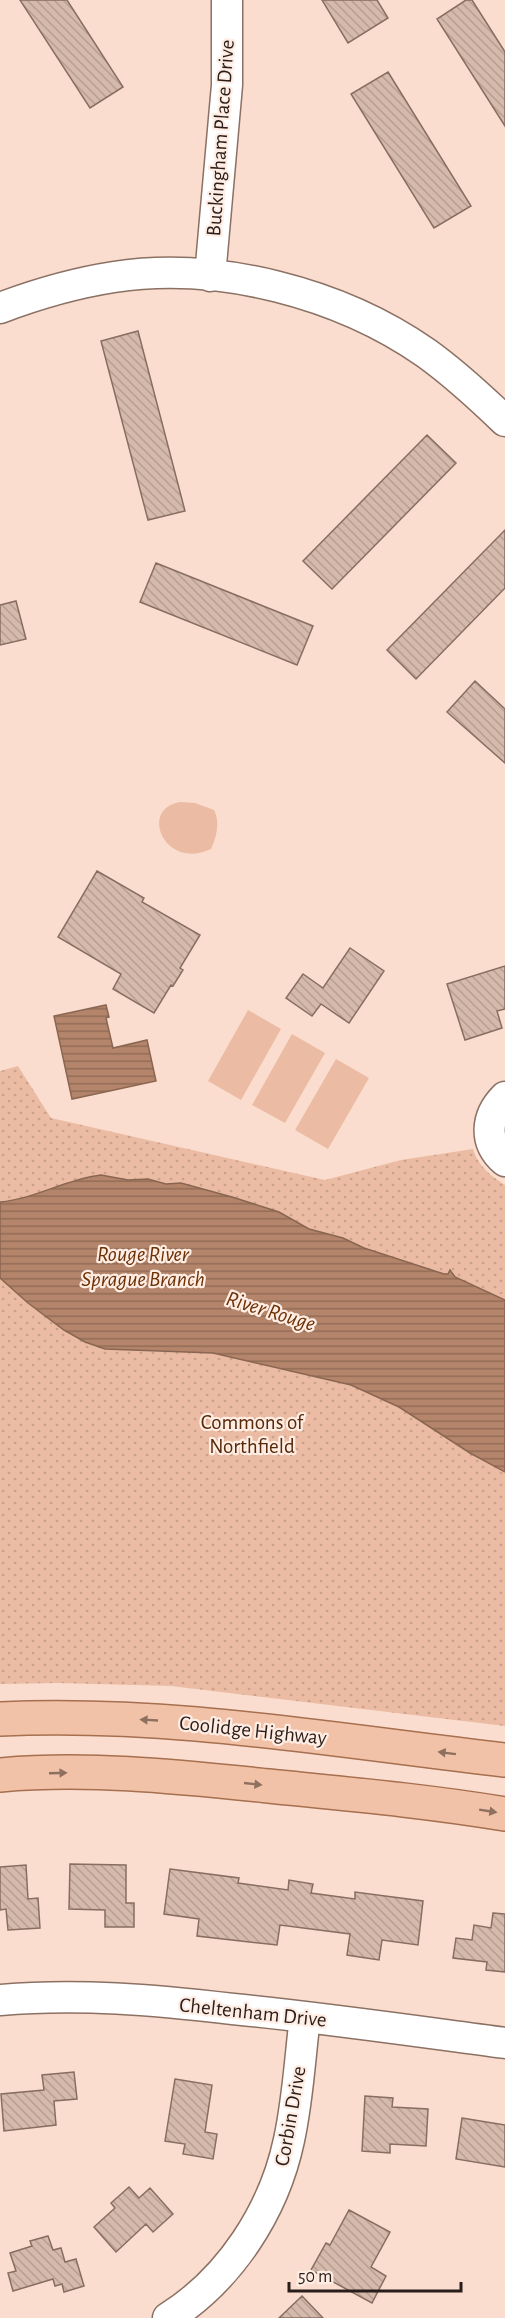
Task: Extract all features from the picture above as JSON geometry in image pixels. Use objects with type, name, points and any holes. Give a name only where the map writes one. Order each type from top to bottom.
[{"type":"main road","name":"Coolidge Highway","points":[[0,1719],[67,1717],[188,1722],[505,1760]]},
{"type":"main road","points":[[0,1775],[74,1772],[185,1778],[438,1803],[505,1814]]},
{"type":"street","name":"Buckingham Place Drive","points":[[210,276],[227,85],[227,0]]},
{"type":"street","points":[[0,308],[52,291],[115,277],[169,273],[263,284],[339,306],[376,323],[451,372],[505,421]]},
{"type":"street","points":[[505,1097],[493,1112],[489,1124],[489,1137],[495,1151],[505,1161]]},
{"type":"street","name":"Cheltenham Drive","points":[[0,2000],[51,1997],[116,1998],[305,2017],[505,2043]]},
{"type":"street","name":"Corbin Drive","points":[[168,2318],[199,2295],[221,2272],[238,2251],[268,2202],[289,2140],[305,2017]]},
{"type":"green space","points":[[180,802],[195,803],[214,810],[217,829],[211,849],[195,854],[181,852],[170,846],[162,836],[159,826],[161,815],[167,807]]},
{"type":"green space","points":[[248,1010],[281,1029],[241,1100],[208,1081]]},
{"type":"green space","points":[[292,1034],[325,1053],[285,1123],[252,1105]]},
{"type":"green space","points":[[336,1059],[369,1078],[328,1149],[295,1130]]},
{"type":"green space","name":"Commons of Northfield","points":[[18,1066],[51,1118],[325,1180],[401,1160],[473,1149],[478,1161],[486,1170],[505,1185],[505,1726],[171,1686],[0,1684],[0,1071]]},
{"type":"water","points":[[106,1005],[109,1017],[106,1018],[113,1048],[147,1040],[156,1081],[72,1099],[54,1016]]},
{"type":"water","name":"Rouge River Sprague Branch","points":[[101,1175],[128,1180],[148,1179],[166,1184],[181,1183],[232,1197],[279,1212],[309,1229],[343,1238],[364,1248],[444,1274],[448,1274],[450,1270],[455,1277],[505,1300],[505,1472],[470,1453],[399,1407],[351,1385],[213,1353],[105,1349],[85,1342],[64,1330],[0,1278],[0,1202],[26,1197],[75,1180]]},
{"type":"building","points":[[20,0],[67,0],[123,87],[90,108]]},
{"type":"building","points":[[322,0],[377,0],[388,18],[348,43]]},
{"type":"building","points":[[466,0],[472,0],[505,52],[505,126],[437,19]]},
{"type":"building","points":[[388,72],[471,206],[434,228],[351,94]]},
{"type":"building","points":[[138,331],[185,511],[148,520],[101,341]]},
{"type":"building","points":[[427,435],[456,463],[332,589],[303,561]]},
{"type":"building","points":[[505,530],[505,588],[416,679],[387,650]]},
{"type":"building","points":[[156,563],[313,626],[297,665],[140,602]]},
{"type":"building","points":[[16,601],[26,639],[0,645],[0,605]]},
{"type":"building","points":[[475,681],[505,709],[505,763],[447,712]]},
{"type":"building","points":[[97,871],[144,898],[142,902],[200,935],[180,968],[183,970],[154,1013],[113,989],[121,974],[58,937]]},
{"type":"building","points":[[350,948],[384,971],[349,1023],[321,1004],[312,1016],[286,998],[303,974],[323,988]]},
{"type":"building","points":[[505,966],[505,1009],[497,1011],[502,1028],[465,1040],[447,984]]},
{"type":"building","points":[[70,1864],[126,1865],[126,1903],[134,1903],[134,1927],[105,1927],[105,1910],[69,1909]]},
{"type":"building","points":[[26,1865],[28,1899],[38,1898],[40,1928],[8,1930],[6,1909],[0,1910],[0,1867]]},
{"type":"building","points":[[170,1869],[239,1878],[238,1883],[288,1890],[289,1880],[313,1884],[311,1893],[355,1899],[355,1892],[423,1901],[418,1945],[382,1940],[379,1960],[347,1955],[350,1934],[280,1925],[277,1945],[197,1936],[199,1919],[164,1914]]},
{"type":"building","points":[[493,1913],[505,1914],[505,1972],[486,1970],[487,1962],[453,1958],[456,1938],[472,1940],[474,1925],[491,1928]]},
{"type":"building","points":[[74,2072],[77,2099],[54,2101],[56,2125],[4,2131],[1,2094],[44,2090],[42,2075]]},
{"type":"building","points":[[175,2079],[212,2085],[205,2132],[217,2134],[213,2159],[183,2154],[185,2144],[165,2141]]},
{"type":"building","points":[[365,2096],[393,2098],[392,2107],[428,2109],[426,2146],[390,2144],[390,2153],[362,2151]]},
{"type":"building","points":[[462,2118],[505,2125],[505,2167],[456,2159]]},
{"type":"building","points":[[129,2187],[139,2198],[150,2188],[173,2214],[153,2232],[146,2224],[116,2252],[94,2227],[115,2208],[111,2203]]},
{"type":"building","points":[[349,2210],[390,2232],[371,2267],[386,2276],[372,2303],[311,2270],[326,2243],[330,2245]]},
{"type":"building","points":[[48,2236],[53,2250],[61,2248],[65,2262],[76,2259],[84,2286],[64,2292],[62,2284],[55,2286],[53,2279],[13,2291],[8,2273],[16,2271],[10,2253],[32,2246],[30,2241]]},
{"type":"building","points":[[302,2296],[323,2318],[279,2318]]},
{"type":"water label","name":"River Rouge","points":[[271,1310]]}]
